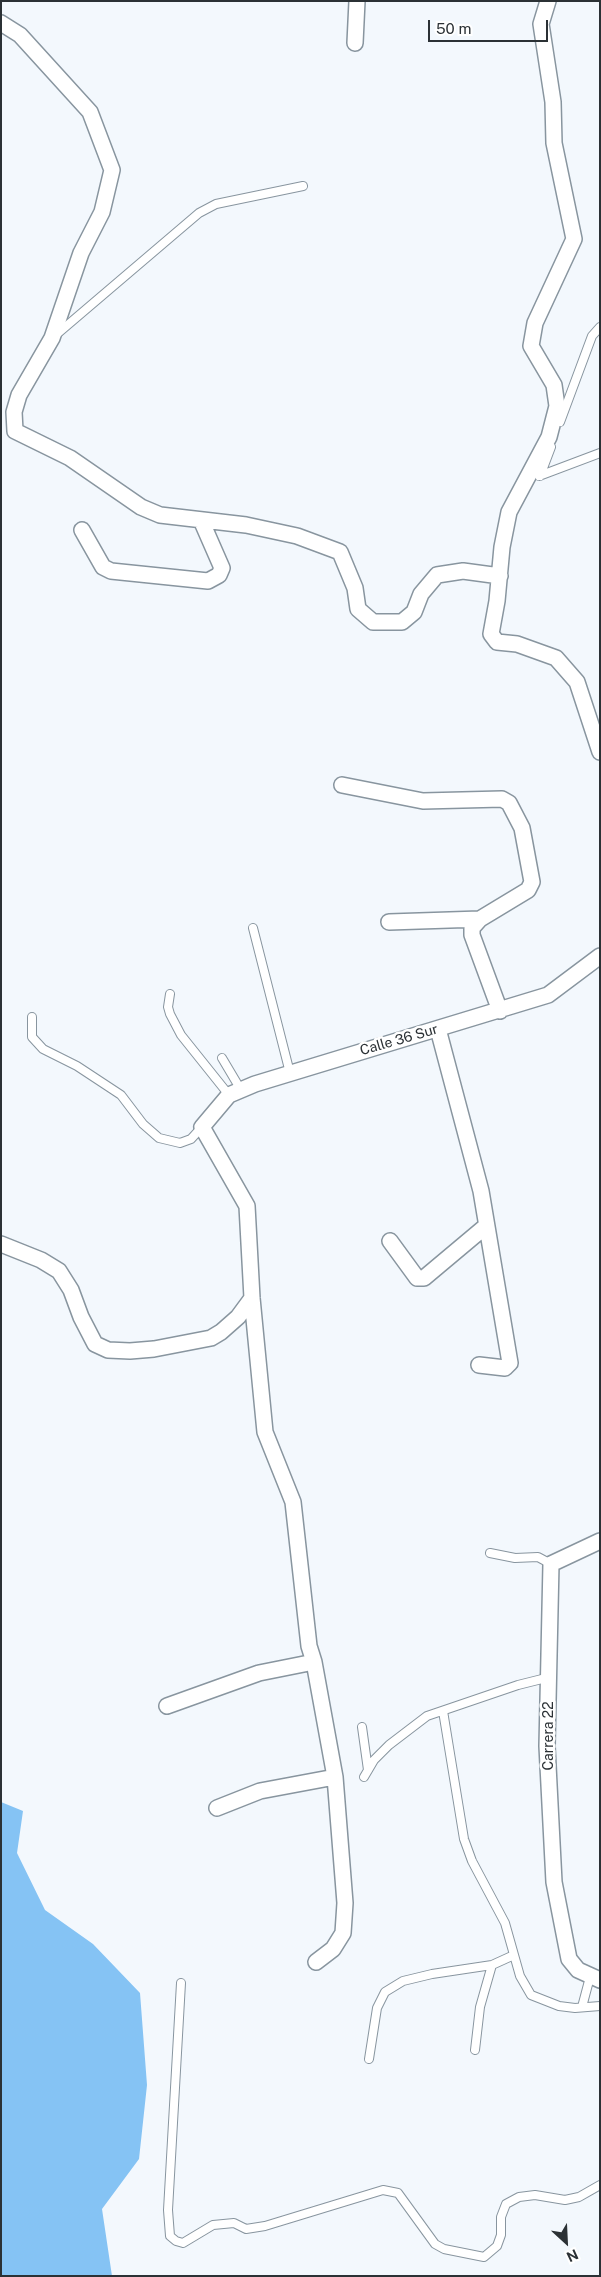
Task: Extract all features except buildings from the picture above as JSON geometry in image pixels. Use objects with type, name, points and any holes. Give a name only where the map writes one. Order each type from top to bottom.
[{"type":"street","points":[[355,43],[358,1]]},
{"type":"street","points":[[548,1],[540,24],[553,102],[554,143],[574,238],[535,323],[531,346],[554,385],[557,406],[548,437],[509,512],[502,547],[500,576],[491,634],[496,642],[517,644],[556,658],[577,682],[600,752]]},
{"type":"street","points":[[1,24],[20,36],[90,112],[112,170],[102,212],[81,253],[52,338],[19,395],[8,434],[70,458],[141,507],[160,515],[246,525],[297,536],[340,552],[355,588],[358,609],[373,622],[402,622],[414,612],[421,594],[437,575],[463,571],[500,576]]},
{"type":"street","points":[[82,530],[103,567],[111,571],[208,581],[219,575],[222,568],[201,520]]},
{"type":"street","points":[[342,785],[423,801],[502,798],[509,803],[522,828],[532,882],[528,890],[480,918],[472,928],[472,935],[500,1011]]},
{"type":"street","points":[[389,922],[480,918]]},
{"type":"street","name":"Calle 36 Sur","points":[[235,1093],[290,1073],[548,995],[600,956]]},
{"type":"street","points":[[438,1029],[480,1191],[510,1363],[505,1368],[479,1365]]},
{"type":"street","points":[[235,1093],[202,1127],[247,1206],[252,1298],[265,1432],[293,1502],[309,1646],[314,1662],[335,1777],[345,1902],[343,1933],[333,1949],[316,1962]]},
{"type":"street","points":[[390,1241],[417,1278],[424,1278],[486,1226]]},
{"type":"street","points":[[1,1244],[41,1260],[59,1271],[71,1290],[81,1317],[95,1344],[108,1350],[154,1349],[211,1338],[238,1317],[252,1298]]},
{"type":"street","points":[[552,1564],[600,1541]]},
{"type":"street","name":"Carrera 22","points":[[552,1564],[547,1746],[554,1882],[569,1959],[578,1970],[595,1978]]},
{"type":"street","points":[[167,1706],[259,1673],[314,1662]]},
{"type":"street","points":[[217,1808],[260,1791],[335,1777]]},
{"type":"lane","points":[[52,338],[199,213],[216,204],[302,186]]},
{"type":"lane","points":[[540,476],[592,336],[600,327]]},
{"type":"lane","points":[[525,481],[600,453]]},
{"type":"lane","points":[[253,928],[290,1073]]},
{"type":"lane","points":[[170,994],[168,1007],[181,1035],[235,1093]]},
{"type":"lane","points":[[32,1017],[32,1037],[43,1049],[77,1066],[121,1095],[143,1124],[159,1138],[180,1144],[191,1139],[202,1127]]},
{"type":"lane","points":[[222,1058],[235,1093]]},
{"type":"lane","points":[[490,1553],[515,1558],[538,1557],[552,1564]]},
{"type":"lane","points":[[362,1727],[366,1773],[374,1760],[427,1716],[518,1685],[550,1677]]},
{"type":"lane","points":[[443,1711],[464,1839],[472,1862],[505,1922],[511,1937],[520,1976],[531,1995],[559,2006],[582,2008],[600,2006]]},
{"type":"lane","points":[[369,2059],[377,2008],[385,1992],[403,1981],[432,1974],[492,1965],[514,1955]]},
{"type":"lane","points":[[475,2050],[480,2007],[492,1965]]},
{"type":"lane","points":[[582,2008],[595,1978]]},
{"type":"lane","points":[[181,1983],[168,2210],[170,2236],[176,2241],[183,2243],[213,2225],[234,2223],[246,2229],[265,2226],[384,2190],[398,2193],[435,2244],[444,2249],[484,2257],[497,2246],[501,2235],[501,2217],[506,2204],[519,2197],[536,2195],[565,2200],[579,2197],[600,2185]]},
{"type":"shaded area","points":[[1,1802],[23,1811],[17,1853],[45,1910],[93,1944],[140,1993],[147,2085],[139,2159],[102,2209],[112,2276],[1,2276]]}]
